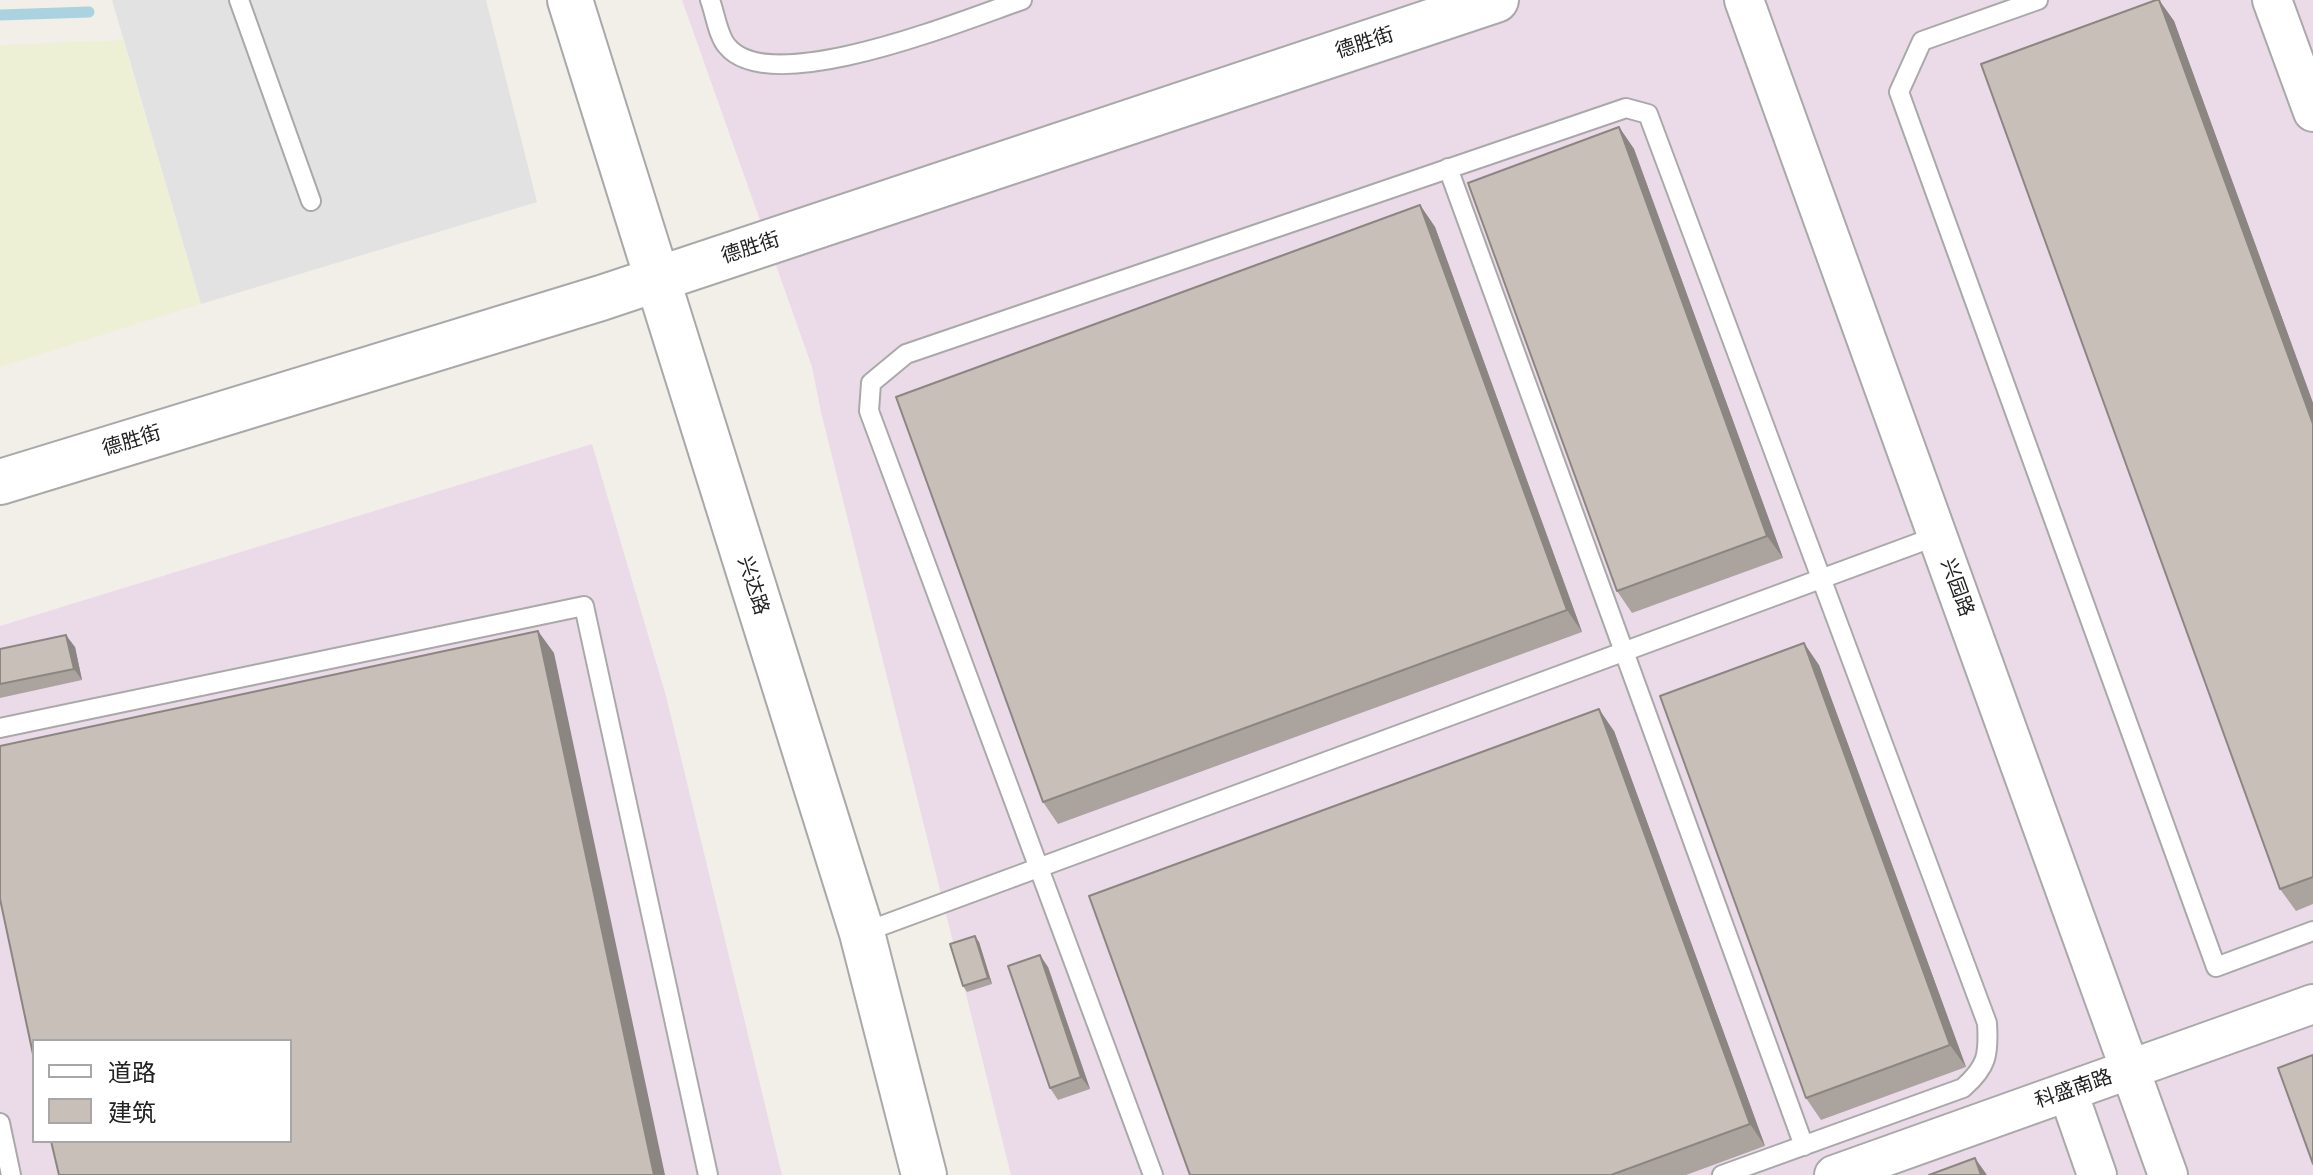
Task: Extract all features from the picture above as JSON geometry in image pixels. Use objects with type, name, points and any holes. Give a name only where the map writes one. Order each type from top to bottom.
[{"type":"street","name":"兴达路","points":[[570,0],[862,933],[924,1175]]},
{"type":"street","name":"德胜街","points":[[0,482],[656,280],[1496,0]]},
{"type":"street","name":"兴园路","points":[[1744,0],[2168,1175]]},
{"type":"street","points":[[2272,0],[2313,112]]},
{"type":"street","name":"科盛南路","points":[[1834,1175],[2313,1004]]},
{"type":"street","points":[[2068,1092],[2097,1175]]},
{"type":"lane","points":[[239,0],[311,201]]},
{"type":"lane","points":[[710,0],[727,46],[748,61],[788,65],[856,54],[1022,0]]},
{"type":"lane","points":[[2038,0],[1922,41],[1899,92],[2216,967],[2313,931]]},
{"type":"lane","points":[[1153,1175],[869,411],[871,383],[906,354],[1626,108],[1648,114],[1987,1023],[1989,1046],[1982,1072],[1963,1088],[1722,1175]]},
{"type":"lane","points":[[1448,168],[1804,1146]]},
{"type":"lane","points":[[862,933],[1937,536]]},
{"type":"lane","points":[[0,728],[584,606],[708,1175]]},
{"type":"lane","points":[[0,1123],[11,1175]]},
{"type":"shaded area","points":[[112,0],[486,0],[537,202],[201,304]]},
{"type":"shaded area","points":[[682,0],[2313,0],[2313,1175],[1011,1175],[812,367]]},
{"type":"shaded area","points":[[592,444],[666,696],[782,1175],[0,1175],[0,626]]},
{"type":"green space","points":[[123,40],[201,304],[0,367],[0,45]]},
{"type":"building","points":[[2159,0],[2313,424],[2313,877],[2280,889],[1981,64]]},
{"type":"building","points":[[1619,127],[1767,536],[1617,591],[1468,183]]},
{"type":"building","points":[[1420,205],[1567,610],[1043,802],[896,397]]},
{"type":"building","points":[[538,631],[654,1175],[59,1175],[51,1143],[292,1143],[292,1039],[32,1039],[32,1050],[0,899],[0,746]]},
{"type":"building","points":[[66,635],[74,669],[0,684],[0,649]]},
{"type":"building","points":[[1804,643],[1950,1045],[1806,1098],[1660,696]]},
{"type":"building","points":[[1599,709],[1750,1124],[1611,1175],[1190,1175],[1089,896]]},
{"type":"building","points":[[975,936],[988,978],[963,986],[950,944]]},
{"type":"building","points":[[1040,955],[1081,1077],[1050,1088],[1008,966]]},
{"type":"building","points":[[2313,1055],[2313,1164],[2278,1068]]},
{"type":"building","points":[[1975,1158],[1981,1175],[1929,1175]]},
{"type":"waterway","points":[[0,15],[89,12]]}]
